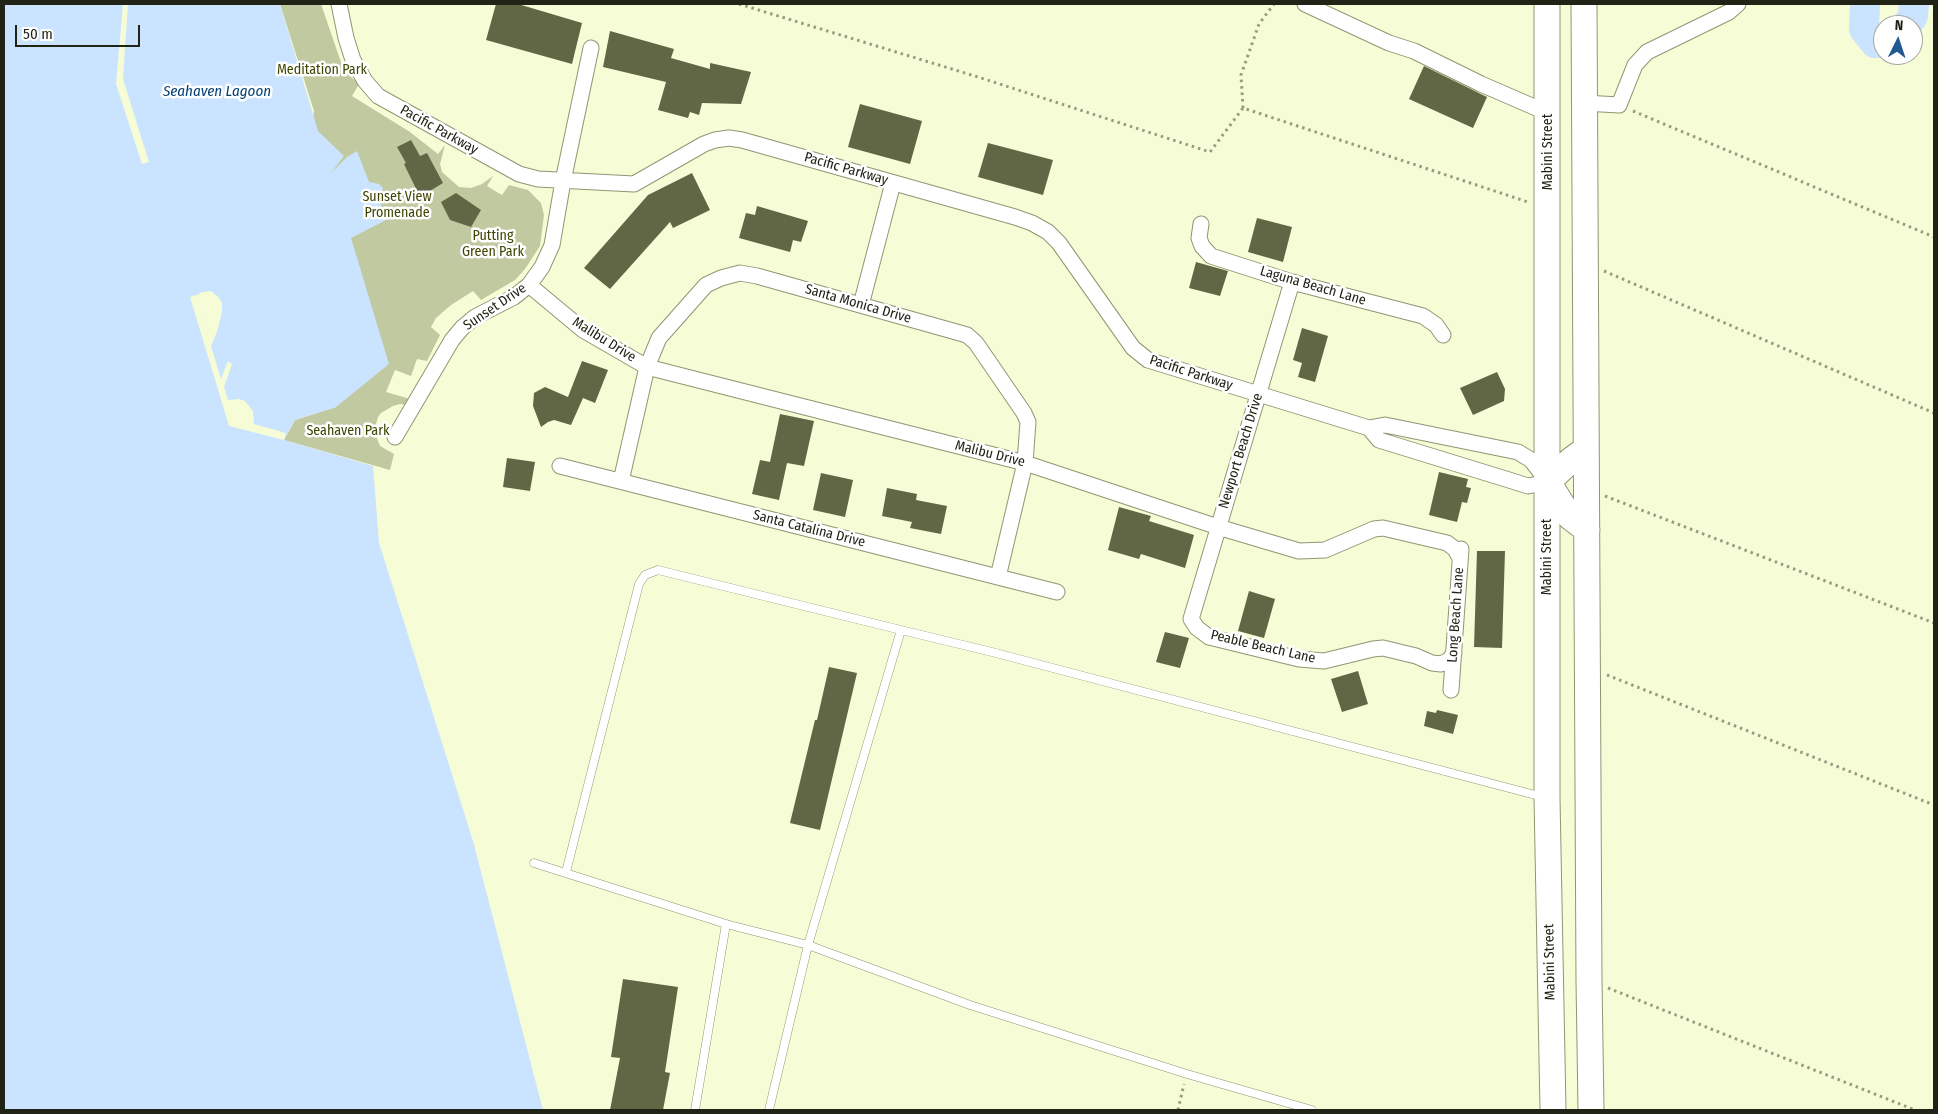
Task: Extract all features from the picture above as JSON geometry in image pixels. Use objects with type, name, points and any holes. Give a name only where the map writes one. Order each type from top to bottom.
[{"type":"main road","name":"Mabini Street","points":[[1547,4],[1547,798],[1553,1110]]},
{"type":"main road","points":[[1584,4],[1591,1110]]},
{"type":"main road","points":[[1586,449],[1571,460],[1548,482],[1570,517],[1587,530]]},
{"type":"street","name":"Pacific Parkway","points":[[339,4],[346,38],[354,60],[365,81],[378,96],[519,174],[538,179],[634,184],[704,144],[728,138],[742,140],[1015,217],[1032,223],[1048,232],[1059,243],[1134,348],[1140,355],[1158,364],[1369,428],[1385,425],[1518,452],[1531,460],[1548,482],[1528,486],[1379,440],[1369,428]]},
{"type":"street","points":[[1305,4],[1389,43],[1422,54],[1481,84],[1548,113]]},
{"type":"street","points":[[1584,103],[1619,105],[1635,65],[1647,52],[1729,12],[1738,4]]},
{"type":"street","name":"Sunset Drive","points":[[395,436],[462,328],[475,317],[514,297],[529,285],[542,267],[552,245],[562,181],[591,48]]},
{"type":"street","points":[[861,305],[893,183]]},
{"type":"street","name":"Laguna Beach Lane","points":[[1201,224],[1199,238],[1202,246],[1211,256],[1292,282],[1423,316],[1436,325],[1443,336]]},
{"type":"street","name":"Santa Monica Drive","points":[[621,481],[647,368],[659,338],[706,285],[721,278],[740,273],[757,276],[967,335],[976,343],[1024,413],[1028,422],[1025,462],[998,577]]},
{"type":"street","name":"Newport Beach Drive","points":[[1191,619],[1292,282]]},
{"type":"street","name":"Malibu Drive","points":[[529,285],[583,330],[647,368],[1025,462],[1218,527],[1299,551],[1325,550],[1374,529],[1383,528],[1447,543],[1455,549],[1460,558]]},
{"type":"street","points":[[1473,469],[1480,445]]},
{"type":"street","name":"Santa Catalina Drive","points":[[560,466],[1057,592]]},
{"type":"street","name":"Long Beach Lane","points":[[1451,690],[1461,541]]},
{"type":"street","name":"Peable Beach Lane","points":[[1191,619],[1197,628],[1209,637],[1299,658],[1324,661],[1382,648],[1441,664],[1454,653]]},
{"type":"lane","points":[[566,872],[639,584],[645,575],[658,570],[992,652],[1547,798]]},
{"type":"lane","points":[[769,1110],[808,945],[901,630]]},
{"type":"lane","points":[[534,863],[726,924],[808,945],[970,1006],[1187,1074],[1312,1110]]},
{"type":"lane","points":[[694,1110],[726,924]]},
{"type":"path","points":[[739,4],[978,77],[1210,152],[1244,108],[1241,75],[1259,24],[1274,4]]},
{"type":"path","points":[[1619,105],[1934,237]]},
{"type":"path","points":[[1244,108],[1548,208]]},
{"type":"path","points":[[1585,263],[1934,413]]},
{"type":"path","points":[[1586,488],[1934,623]]},
{"type":"path","points":[[1587,668],[1934,805]]},
{"type":"path","points":[[1589,980],[1915,1110]]},
{"type":"path","points":[[1178,1110],[1187,1074]]},
{"type":"green space","points":[[280,4],[321,4],[344,71],[359,84],[352,96],[410,132],[438,154],[445,145],[440,164],[442,172],[459,187],[471,188],[482,184],[493,176],[487,186],[502,195],[509,185],[528,190],[541,203],[544,215],[540,246],[525,269],[515,280],[481,300],[473,291],[451,305],[436,318],[431,327],[440,335],[427,361],[417,359],[411,376],[395,370],[386,392],[410,399],[407,405],[393,406],[381,413],[374,431],[380,446],[394,454],[390,470],[284,440],[295,420],[336,407],[312,124],[314,111]]},
{"type":"water","name":"Seahaven Lagoon","points":[[4,4],[280,4],[318,131],[344,156],[331,173],[347,157],[357,151],[369,182],[379,184],[383,188],[379,202],[390,218],[351,238],[389,364],[336,407],[295,420],[284,440],[373,466],[379,543],[473,841],[543,1110],[4,1110]],"holes":[[[211,291],[222,303],[222,312],[217,332],[209,340],[195,296],[202,292]]]},
{"type":"pier","points":[[123,4],[128,4],[123,79],[149,162],[142,164],[116,84]]},
{"type":"pier","points":[[195,295],[209,339],[217,332],[211,346],[221,379],[228,361],[232,364],[224,387],[228,400],[239,399],[245,401],[253,411],[254,424],[286,433],[284,440],[229,426],[190,297]]},
{"type":"building","points":[[496,4],[518,4],[582,23],[572,64],[486,40]]},
{"type":"building","points":[[610,31],[674,49],[671,58],[710,69],[710,63],[751,72],[741,104],[702,103],[699,115],[690,112],[688,118],[658,110],[666,82],[603,67]]},
{"type":"building","points":[[1424,66],[1487,97],[1473,128],[1409,99]]},
{"type":"building","points":[[860,104],[922,121],[910,164],[848,147]]},
{"type":"building","points":[[411,140],[420,156],[427,153],[443,183],[420,197],[397,147]]},
{"type":"building","points":[[988,143],[1053,160],[1043,195],[978,177]]},
{"type":"building","points":[[692,173],[710,210],[673,228],[670,222],[610,289],[584,268],[648,195]]},
{"type":"building","points":[[456,193],[481,210],[471,227],[450,220],[441,202]]},
{"type":"building","points":[[757,206],[808,221],[801,242],[793,240],[790,252],[739,238],[746,213],[755,215]]},
{"type":"building","points":[[1257,218],[1292,227],[1283,262],[1248,252]]},
{"type":"building","points":[[1196,262],[1228,271],[1220,296],[1189,288]]},
{"type":"building","points":[[1302,328],[1328,336],[1315,382],[1298,377],[1302,363],[1293,360]]},
{"type":"building","points":[[582,361],[608,370],[595,403],[583,398],[571,425],[554,420],[541,427],[533,406],[534,393],[545,387],[568,397]]},
{"type":"building","points":[[1497,372],[1505,389],[1504,401],[1473,415],[1460,388]]},
{"type":"building","points":[[780,414],[814,421],[804,466],[787,463],[779,500],[752,494],[760,460],[770,462]]},
{"type":"building","points":[[507,458],[535,462],[530,491],[503,487]]},
{"type":"building","points":[[1439,472],[1468,479],[1466,487],[1471,488],[1467,503],[1462,502],[1457,522],[1429,515]]},
{"type":"building","points":[[821,473],[853,480],[845,517],[813,510]]},
{"type":"building","points":[[887,488],[917,494],[916,500],[947,506],[941,534],[910,528],[912,522],[882,516]]},
{"type":"building","points":[[1119,507],[1151,516],[1149,521],[1194,535],[1185,568],[1141,554],[1139,559],[1108,550]]},
{"type":"building","points":[[1477,551],[1505,551],[1502,648],[1474,647]]},
{"type":"building","points":[[1249,591],[1275,599],[1264,638],[1238,631]]},
{"type":"building","points":[[1165,632],[1189,638],[1180,668],[1156,662]]},
{"type":"building","points":[[829,667],[857,673],[820,830],[790,823]]},
{"type":"building","points":[[1358,671],[1368,704],[1342,712],[1331,679]]},
{"type":"building","points":[[1437,710],[1458,715],[1453,734],[1424,726],[1427,711],[1436,713]]},
{"type":"building","points":[[623,979],[678,987],[665,1072],[670,1073],[663,1110],[610,1110],[620,1058],[611,1057]]},
{"type":"waterway","points":[[1865,4],[1864,29],[1873,40]]},
{"type":"waterway","points":[[1913,15],[1914,4]]},
{"type":"park label","name":"Meditation Park","points":[[322,70]]},
{"type":"park label","name":"Sunset View Promenade","points":[[397,206]]},
{"type":"park label","name":"Putting Green Park","points":[[493,244]]},
{"type":"park label","name":"Seahaven Park","points":[[348,431]]}]
